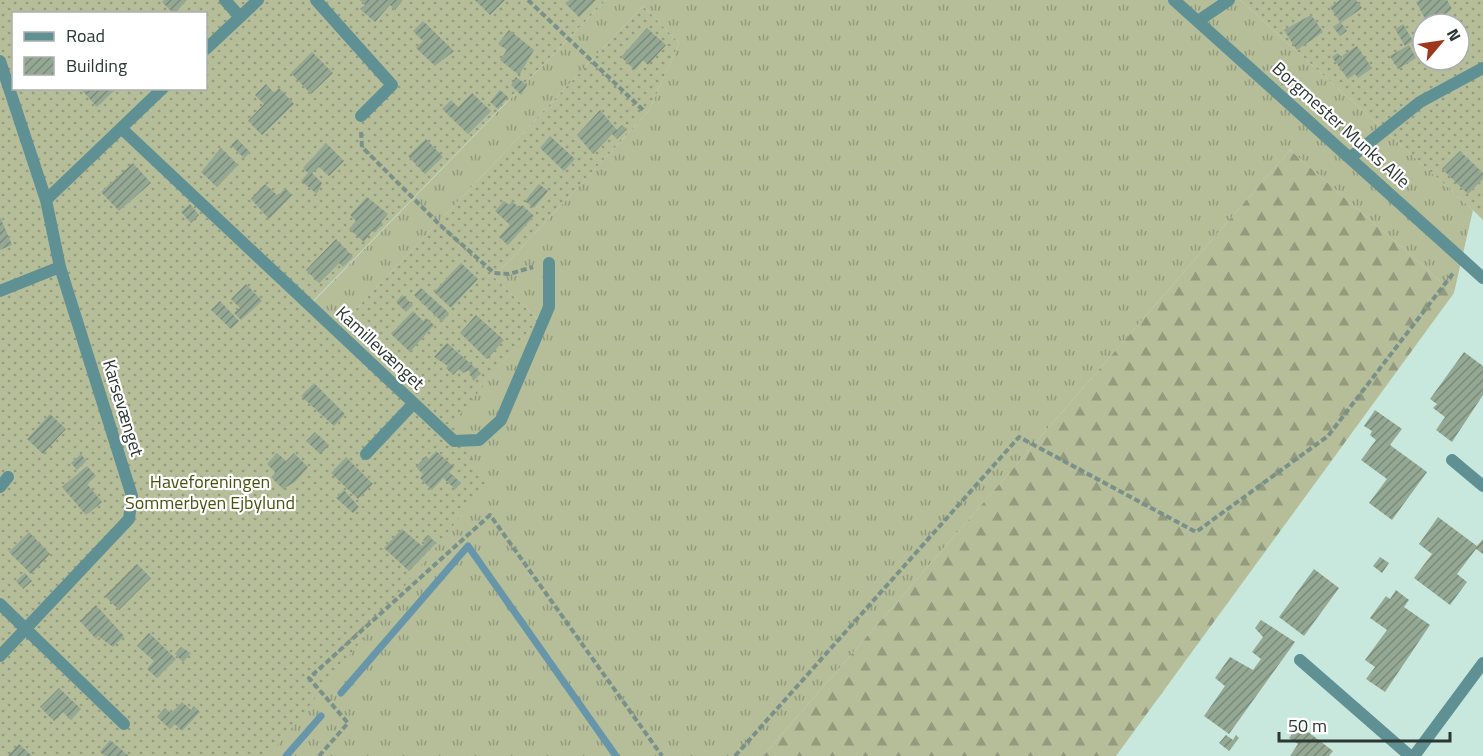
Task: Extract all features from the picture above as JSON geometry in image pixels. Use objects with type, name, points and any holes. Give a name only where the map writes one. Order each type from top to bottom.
[{"type":"street","points":[[225,0],[240,17]]},
{"type":"street","points":[[207,48],[258,0]]},
{"type":"street","points":[[316,0],[392,85],[361,116]]},
{"type":"street","name":"Borgmester Munks Alle","points":[[1174,0],[1483,278]]},
{"type":"street","points":[[1198,21],[1229,0]]},
{"type":"street","name":"Karsevænget","points":[[0,61],[46,200],[60,267],[132,496],[129,519],[0,656]]},
{"type":"street","points":[[1351,157],[1420,102],[1483,68]]},
{"type":"street","points":[[46,200],[161,90]]},
{"type":"street","name":"Kamillevænget","points":[[121,128],[454,441],[479,440],[501,420],[549,308],[549,263]]},
{"type":"street","points":[[0,291],[60,267]]},
{"type":"street","points":[[366,454],[413,404]]},
{"type":"street","points":[[1452,460],[1483,486]]},
{"type":"street","points":[[0,604],[124,724]]},
{"type":"street","points":[[1300,660],[1412,756],[1483,663]]},
{"type":"path","points":[[528,0],[644,111]]},
{"type":"path","points":[[361,116],[362,147],[440,225],[494,273],[509,274],[549,263]]},
{"type":"path","points":[[735,756],[1019,437],[1196,532],[1328,436],[1464,260]]},
{"type":"path","points":[[319,756],[348,723],[309,678],[490,515],[662,756]]},
{"type":"green space","name":"Haveforeningen Sommerbyen Ejbylund","points":[[0,0],[606,0],[313,301],[339,327],[643,6],[679,43],[649,111],[494,277],[538,320],[452,424],[486,484],[269,756],[0,756]]},
{"type":"green space","points":[[606,0],[1240,0],[1473,210],[1454,293],[1290,150],[763,756],[196,756],[451,424],[538,320],[494,277],[649,111],[679,43],[643,6],[339,327],[313,302]]},
{"type":"green space","points":[[1240,0],[1483,0],[1483,220],[1473,210]]},
{"type":"green space","points":[[1290,150],[1454,293],[1116,756],[763,756]]},
{"type":"building","points":[[164,0],[187,0],[176,12],[172,12],[162,2]]},
{"type":"building","points":[[360,0],[403,0],[395,10],[390,5],[375,22],[360,9],[365,5]]},
{"type":"building","points":[[475,0],[505,0],[490,15]]},
{"type":"building","points":[[569,0],[596,0],[579,17],[566,4]]},
{"type":"building","points":[[1340,0],[1356,0],[1362,8],[1341,23],[1347,31],[1340,36],[1333,27],[1340,22],[1330,7]]},
{"type":"building","points":[[1447,0],[1452,9],[1448,12],[1421,12],[1416,2]]},
{"type":"building","points":[[1311,15],[1323,32],[1297,50],[1284,30]]},
{"type":"building","points":[[423,21],[454,51],[435,66],[416,48],[423,41],[413,31]]},
{"type":"building","points":[[1403,24],[1411,38],[1411,42],[1405,46],[1395,29]]},
{"type":"building","points":[[647,28],[666,45],[648,65],[643,60],[635,70],[621,57]]},
{"type":"building","points":[[509,30],[534,50],[519,75],[500,60],[507,50],[498,44]]},
{"type":"building","points":[[1409,45],[1411,49],[1411,61],[1398,69],[1390,56]]},
{"type":"building","points":[[1357,46],[1372,68],[1358,78],[1355,74],[1348,79],[1332,57],[1338,53],[1343,60],[1343,55]]},
{"type":"building","points":[[312,52],[333,73],[311,94],[291,73]]},
{"type":"building","points":[[516,77],[527,85],[521,95],[511,85]]},
{"type":"building","points":[[266,84],[274,93],[279,88],[294,104],[262,135],[248,121],[264,104],[255,95]]},
{"type":"building","points":[[82,90],[115,90],[97,107]]},
{"type":"building","points":[[500,90],[508,97],[498,109],[490,102]]},
{"type":"building","points":[[472,93],[491,111],[468,134],[442,109],[451,100],[458,107]]},
{"type":"building","points":[[600,110],[617,130],[622,125],[627,129],[617,139],[612,134],[593,154],[577,135]]},
{"type":"building","points":[[550,136],[575,159],[564,171],[540,148]]},
{"type":"building","points":[[237,139],[250,152],[244,158],[231,145]]},
{"type":"building","points":[[426,139],[443,157],[425,174],[408,156]]},
{"type":"building","points":[[326,143],[344,161],[329,176],[319,167],[312,173],[322,183],[317,194],[301,181],[308,173],[303,168]]},
{"type":"building","points":[[221,148],[238,165],[217,187],[201,172]]},
{"type":"building","points":[[1460,151],[1483,173],[1483,179],[1468,194],[1442,169]]},
{"type":"building","points":[[133,163],[151,183],[119,211],[101,192]]},
{"type":"building","points":[[265,184],[278,196],[285,188],[292,195],[269,219],[251,199]]},
{"type":"building","points":[[539,184],[548,191],[534,208],[525,201]]},
{"type":"building","points":[[367,197],[388,214],[381,222],[383,224],[375,232],[372,231],[364,242],[349,229],[356,221],[350,215]]},
{"type":"building","points":[[504,201],[509,205],[512,201],[519,208],[522,205],[534,216],[508,245],[499,237],[510,225],[495,211]]},
{"type":"building","points":[[190,204],[199,215],[191,223],[181,212]]},
{"type":"building","points":[[0,217],[12,245],[0,250]]},
{"type":"building","points":[[336,239],[353,257],[343,267],[339,263],[319,283],[306,270]]},
{"type":"building","points":[[461,263],[478,279],[451,308],[434,292]]},
{"type":"building","points":[[246,284],[262,301],[241,320],[234,313],[240,308],[231,299]]},
{"type":"building","points":[[421,288],[449,313],[442,322],[414,295]]},
{"type":"building","points":[[402,295],[413,305],[406,312],[396,302]]},
{"type":"building","points":[[220,301],[239,321],[231,329],[211,310]]},
{"type":"building","points":[[413,311],[423,321],[426,318],[434,325],[410,352],[391,334]]},
{"type":"building","points":[[476,315],[504,340],[487,359],[460,333]]},
{"type":"building","points":[[447,343],[481,373],[473,381],[469,370],[463,373],[459,369],[453,375],[446,368],[448,366],[434,357]]},
{"type":"building","points":[[1464,352],[1483,366],[1483,395],[1452,442],[1436,430],[1445,417],[1433,408],[1437,404],[1430,399]]},
{"type":"building","points":[[314,383],[345,414],[334,426],[301,396]]},
{"type":"building","points":[[1375,410],[1402,429],[1390,445],[1427,472],[1392,520],[1369,503],[1387,479],[1361,460],[1376,440],[1370,435],[1372,431],[1364,426]]},
{"type":"building","points":[[50,414],[66,429],[43,454],[27,439]]},
{"type":"building","points":[[315,432],[329,445],[320,454],[306,441]]},
{"type":"building","points":[[436,451],[454,467],[449,472],[461,483],[455,489],[443,478],[432,490],[420,478],[423,474],[416,467],[426,456],[429,459]]},
{"type":"building","points":[[277,453],[286,461],[294,453],[308,467],[296,481],[283,489],[272,478],[275,472],[267,464]]},
{"type":"building","points":[[81,454],[86,461],[77,470],[71,463]]},
{"type":"building","points":[[346,457],[373,484],[358,499],[331,473]]},
{"type":"building","points":[[87,466],[96,476],[87,484],[102,502],[86,515],[62,487]]},
{"type":"building","points":[[344,490],[359,507],[353,513],[336,498]]},
{"type":"building","points":[[1438,517],[1477,546],[1483,539],[1483,554],[1476,549],[1457,574],[1467,582],[1450,605],[1414,578],[1432,554],[1419,544]]},
{"type":"building","points":[[402,529],[422,546],[425,543],[423,540],[428,535],[436,543],[409,571],[384,548]]},
{"type":"building","points":[[29,532],[50,554],[31,574],[9,552]]},
{"type":"building","points":[[1380,557],[1389,563],[1382,573],[1373,566]]},
{"type":"building","points":[[137,564],[151,578],[119,610],[105,596]]},
{"type":"building","points":[[1314,569],[1339,588],[1304,636],[1279,617]]},
{"type":"building","points":[[25,573],[32,581],[23,589],[16,581]]},
{"type":"building","points":[[1396,590],[1409,600],[1404,607],[1430,625],[1385,692],[1366,679],[1375,667],[1365,660],[1387,630],[1370,618],[1386,596],[1390,599]]},
{"type":"building","points":[[96,605],[124,636],[113,647],[98,636],[96,639],[80,621]]},
{"type":"building","points":[[1261,620],[1295,642],[1229,734],[1204,716],[1225,686],[1215,678],[1230,657],[1253,670],[1261,659],[1252,652],[1263,637],[1255,628]]},
{"type":"building","points":[[149,633],[176,659],[157,678],[147,669],[154,661],[137,646]]},
{"type":"building","points":[[181,647],[191,653],[183,662],[175,654]]},
{"type":"building","points":[[59,688],[81,709],[71,720],[63,712],[54,721],[40,707]]},
{"type":"building","points":[[182,702],[191,710],[194,706],[200,712],[182,731],[175,724],[170,729],[157,717],[165,708],[171,713]]},
{"type":"building","points":[[1299,725],[1333,751],[1329,756],[1290,756],[1298,744],[1289,738]]},
{"type":"building","points":[[1226,735],[1233,740],[1236,735],[1239,738],[1229,751],[1219,743]]},
{"type":"building","points":[[110,740],[129,756],[105,756],[100,752]]},
{"type":"building","points":[[19,744],[32,756],[8,756]]},
{"type":"waterway","points":[[341,693],[468,546],[616,756]]},
{"type":"waterway","points":[[286,756],[321,716]]}]
